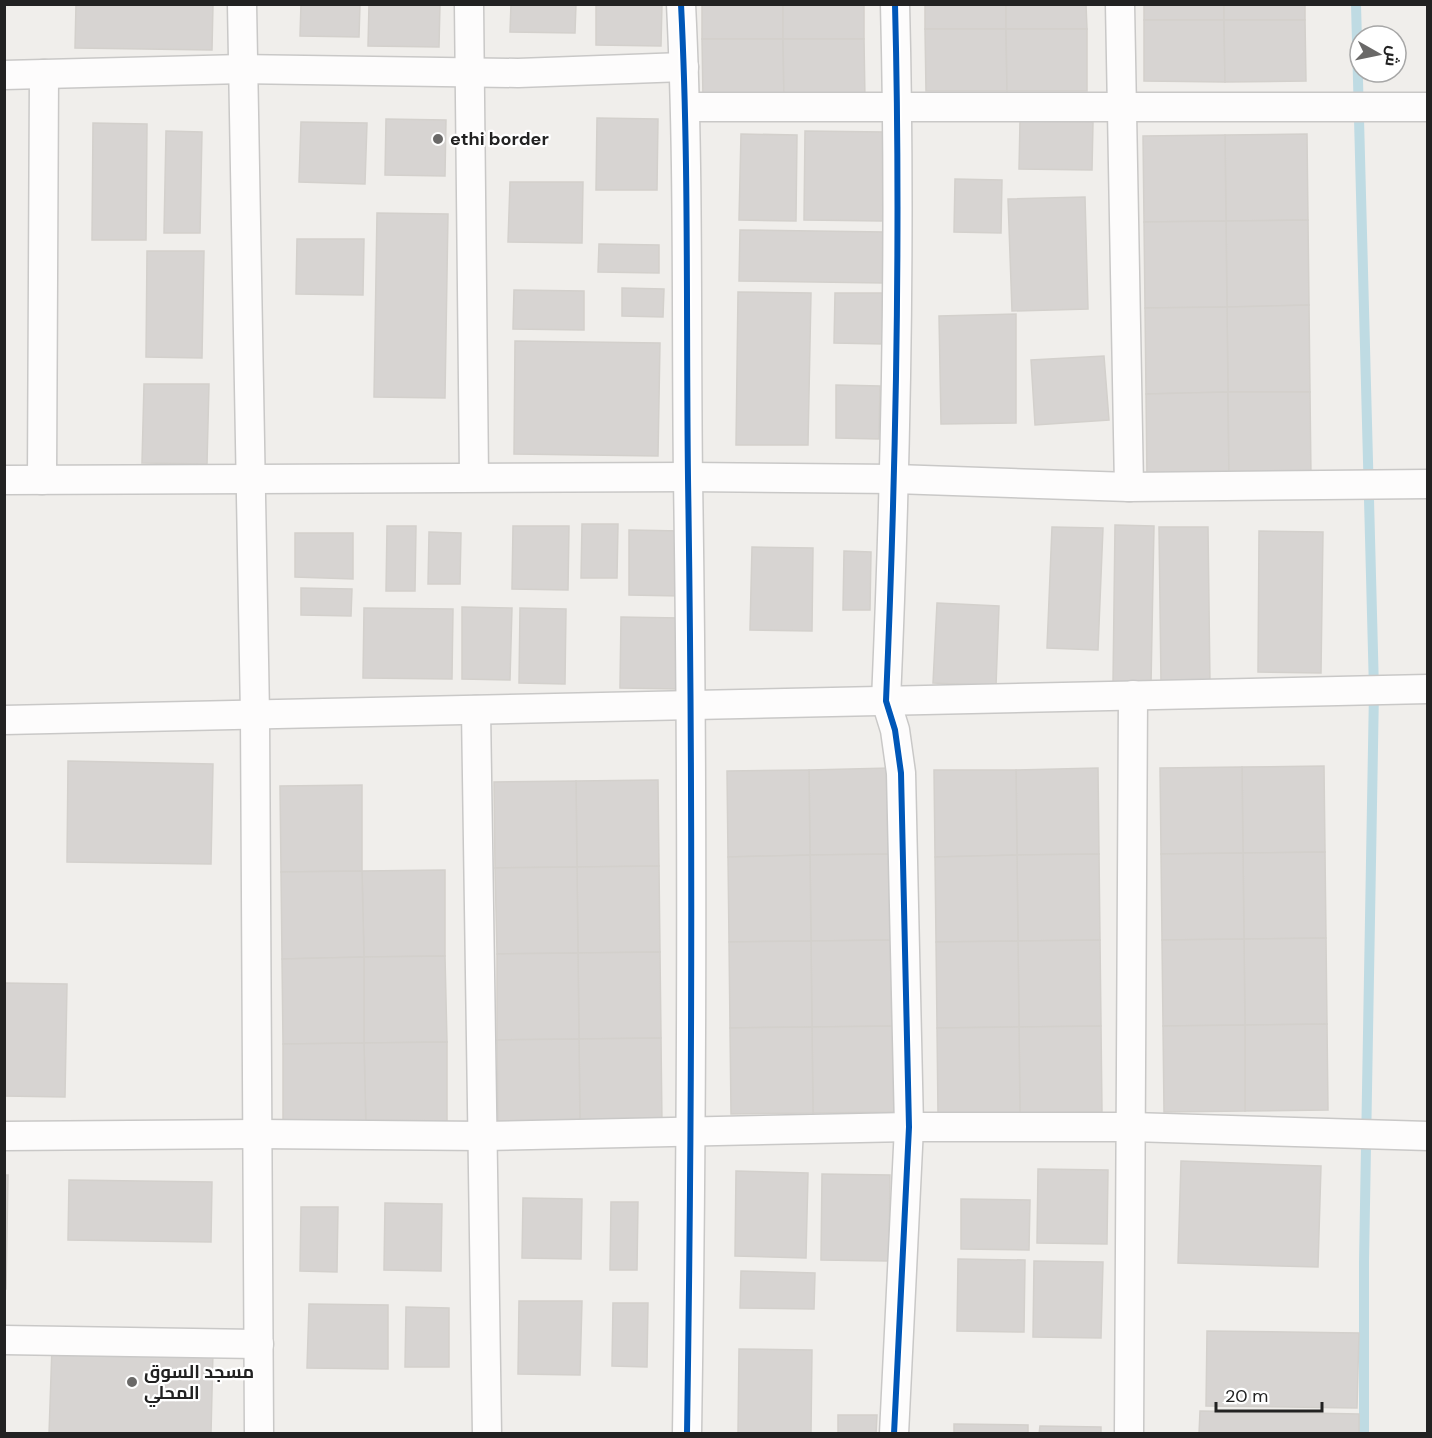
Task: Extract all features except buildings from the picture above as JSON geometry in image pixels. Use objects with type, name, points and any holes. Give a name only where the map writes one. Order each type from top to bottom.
[{"type":"street","points":[[242,4],[255,715],[259,1434]]},
{"type":"street","points":[[469,4],[474,477]]},
{"type":"street","points":[[681,4],[686,107],[692,705],[692,1133],[687,1434]]},
{"type":"street","points":[[894,1434],[909,1127],[901,773],[895,730],[886,701],[895,479],[897,107],[895,4]]},
{"type":"street","points":[[1120,4],[1120,107],[1129,488]]},
{"type":"street","points":[[4,75],[243,69],[470,73],[684,68]]},
{"type":"street","points":[[42,480],[44,74]]},
{"type":"street","points":[[686,107],[1428,107]]},
{"type":"street","points":[[4,480],[688,477],[895,479],[1129,488],[1428,484]]},
{"type":"street","points":[[4,720],[1428,689]]},
{"type":"street","points":[[1129,1434],[1133,695]]},
{"type":"street","points":[[476,710],[487,1434]]},
{"type":"street","points":[[4,1136],[258,1134],[483,1136],[909,1127],[1132,1127],[1428,1136]]},
{"type":"street","points":[[4,1340],[259,1344]]},
{"type":"waterway","points":[[1356,4],[1374,690],[1364,1262],[1364,1434]]},
{"type":"cycle path","points":[[681,4],[686,182],[690,598],[691,1075],[687,1434]]},
{"type":"cycle path","points":[[894,1434],[909,1127],[901,773],[895,730],[886,701],[896,353],[898,179],[895,4]]},
{"type":"place","name":"ethi border","points":[[438,139]]},
{"type":"place","name":"مسجد السوق المحلي","points":[[132,1382]]}]
